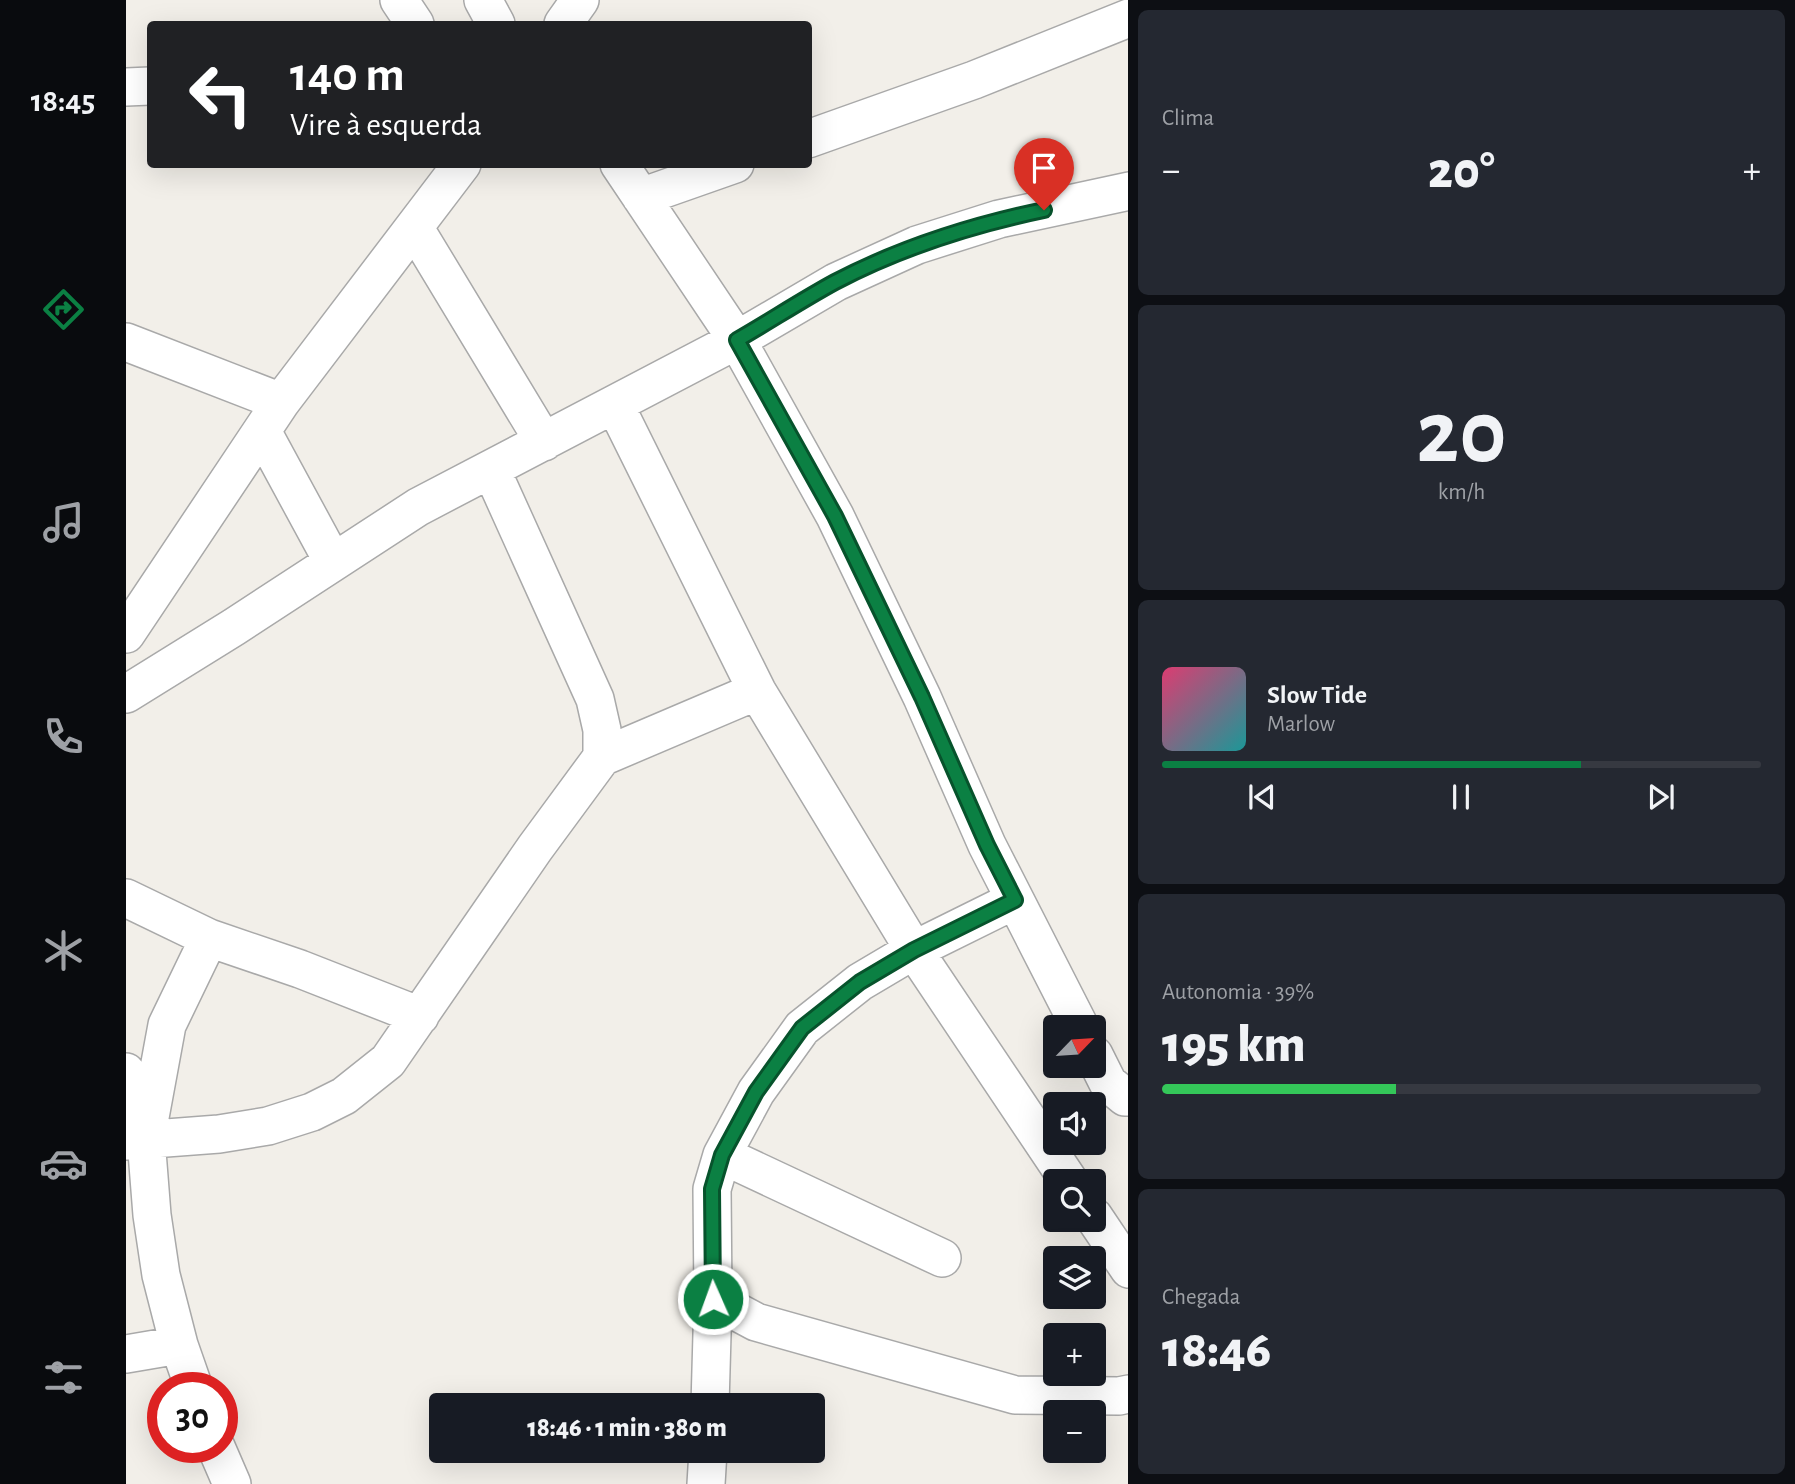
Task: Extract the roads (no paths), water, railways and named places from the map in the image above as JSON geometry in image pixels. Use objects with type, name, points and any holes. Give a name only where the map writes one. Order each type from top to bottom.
[{"type":"street","points":[[399,0],[413,21]]},
{"type":"street","points":[[483,0],[494,21]]},
{"type":"street","points":[[565,21],[580,0]]},
{"type":"street","points":[[812,138],[974,80],[1128,18]]},
{"type":"street","points":[[126,87],[147,86]]},
{"type":"street","points":[[126,634],[272,417],[459,168]]},
{"type":"street","points":[[622,168],[737,340],[835,516],[922,697],[987,845],[1074,1015]]},
{"type":"street","points":[[641,197],[724,168]]},
{"type":"street","points":[[126,694],[418,507],[737,340],[836,282],[917,245],[999,219],[1128,191]]},
{"type":"street","points":[[414,227],[544,442]]},
{"type":"street","points":[[126,342],[272,417],[333,562]]},
{"type":"street","points":[[615,405],[757,691],[914,950],[1061,1169]]},
{"type":"street","points":[[491,470],[595,699],[602,730],[602,757]]},
{"type":"street","points":[[133,1140],[219,1134],[268,1126],[312,1112],[344,1096],[388,1060],[535,848],[602,757],[757,691]]},
{"type":"street","points":[[126,898],[209,938],[300,969],[420,1016]]},
{"type":"street","points":[[710,1393],[712,1189],[722,1155],[756,1092],[802,1028],[860,982],[914,950],[1015,900]]},
{"type":"street","points":[[133,1140],[167,1025],[209,938]]},
{"type":"street","points":[[126,1072],[131,1094],[133,1140],[152,1215],[161,1275],[188,1372]]},
{"type":"street","points":[[1106,1078],[1108,1083],[1128,1097]]},
{"type":"street","points":[[722,1155],[942,1258]]},
{"type":"street","points":[[1104,1232],[1128,1269]]},
{"type":"street","points":[[713,1299],[756,1322],[1015,1395],[1128,1394]]},
{"type":"street","points":[[712,1343],[756,1322]]},
{"type":"street","points":[[126,1354],[179,1345]]},
{"type":"street","points":[[223,1463],[232,1484]]},
{"type":"street","points":[[706,1484],[707,1463]]}]
